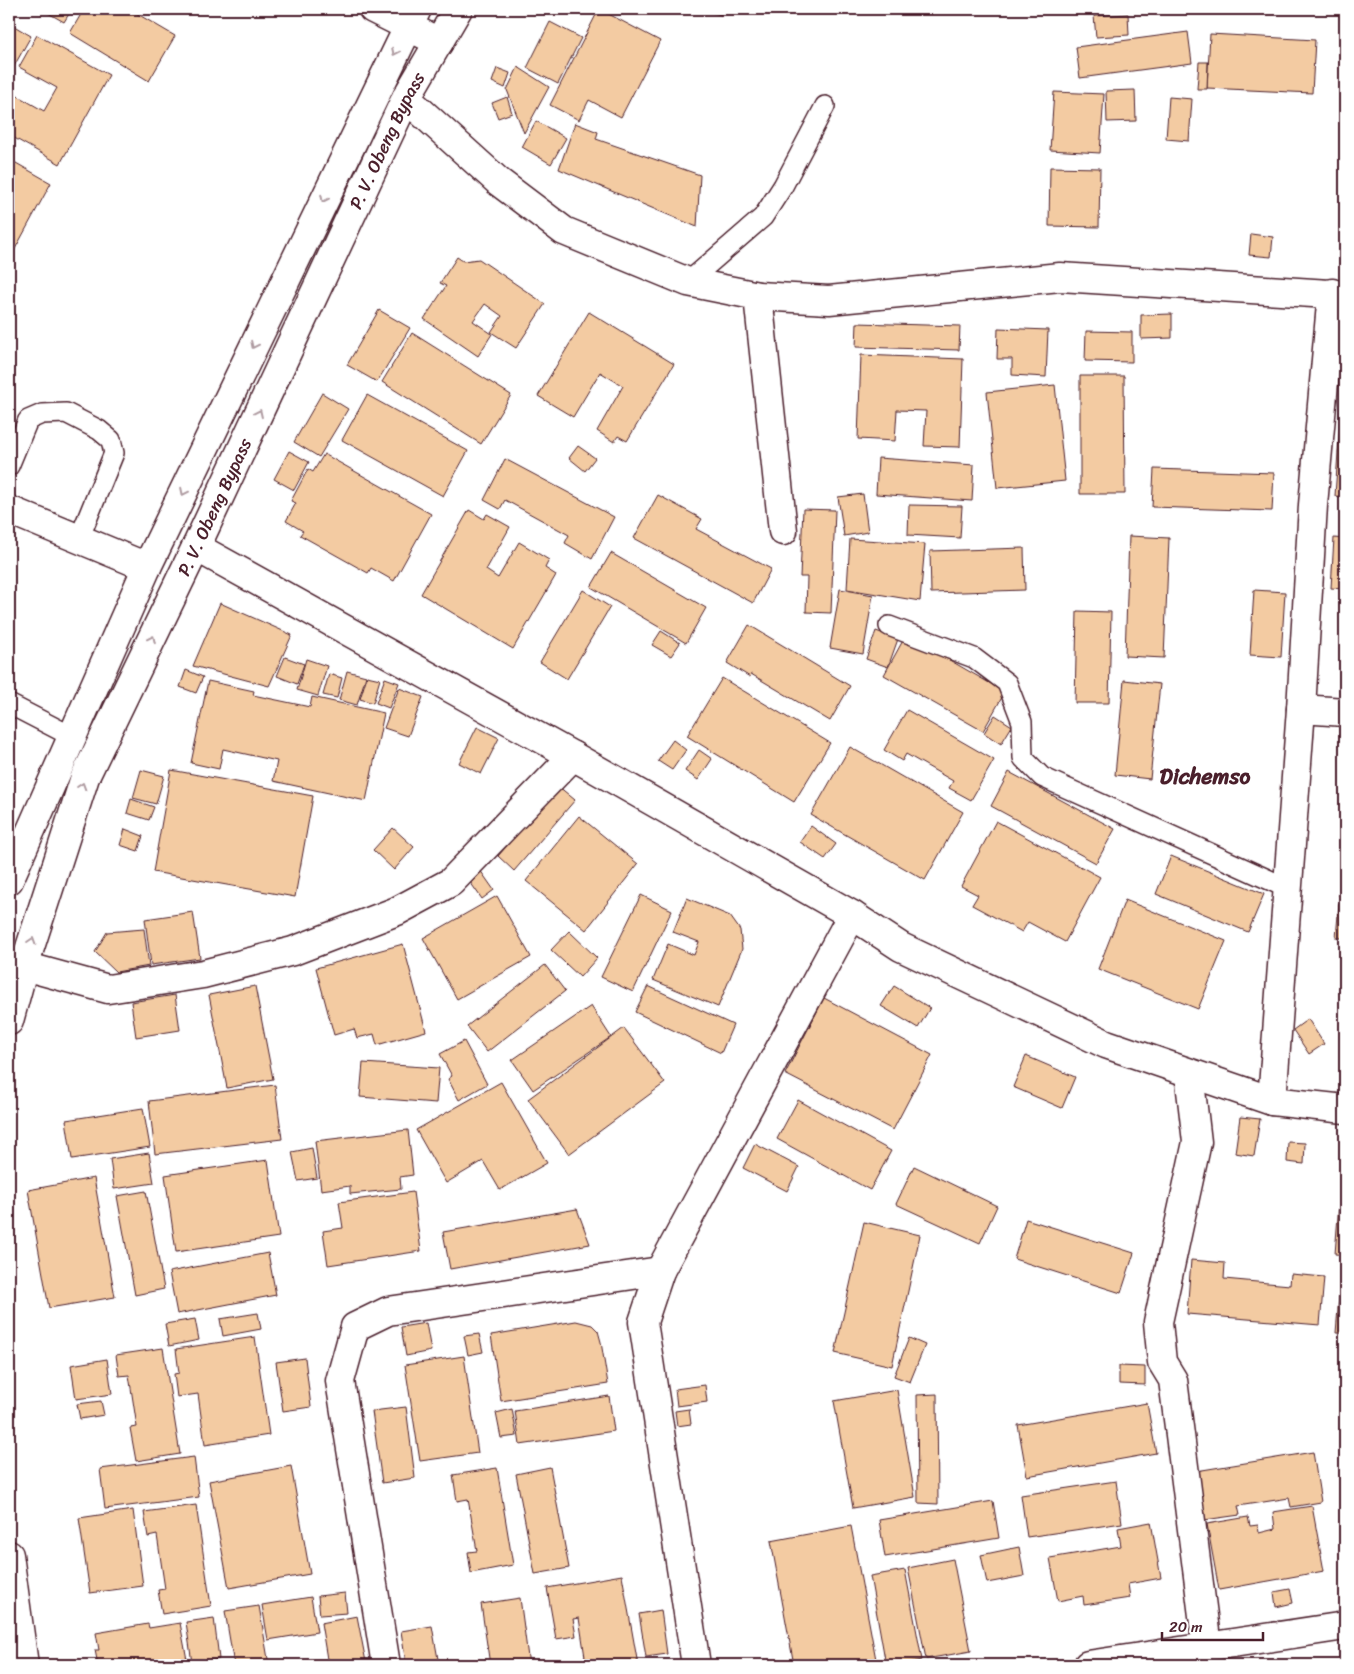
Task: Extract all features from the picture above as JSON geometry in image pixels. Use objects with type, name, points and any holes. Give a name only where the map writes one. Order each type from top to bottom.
[{"type":"main road","points":[[373,9],[412,17],[439,42]]},
{"type":"main road","name":"P. V. Obeng Bypass","points":[[9,1021],[24,966],[85,777],[196,547],[406,98],[458,9]]},
{"type":"main road","name":"P. V. Obeng Bypass","points":[[9,880],[147,567],[412,17]]},
{"type":"main road","points":[[406,98],[499,182],[564,231],[688,282],[758,296],[830,300],[1060,277],[1338,294],[1313,505],[1301,709],[1272,1102]]},
{"type":"main road","points":[[758,296],[783,531]]},
{"type":"main road","points":[[9,510],[147,567]]},
{"type":"main road","points":[[196,547],[573,756],[852,915],[901,947],[1097,1040],[1272,1102],[1345,1110]]},
{"type":"main road","points":[[1301,709],[1345,712]]},
{"type":"main road","points":[[24,966],[108,989],[203,974],[302,948],[397,911],[451,882],[573,756]]},
{"type":"main road","points":[[696,1665],[643,1322],[660,1271],[852,915]]},
{"type":"main road","points":[[1189,1073],[1197,1142],[1158,1322],[1162,1362],[1173,1380],[1207,1647]]},
{"type":"main road","points":[[386,1665],[340,1381],[355,1327],[388,1311],[660,1271]]},
{"type":"main road","points":[[9,1555],[24,1665]]},
{"type":"main road","points":[[1088,1665],[1345,1626]]},
{"type":"lane","points":[[688,282],[763,217],[783,186],[825,106]]},
{"type":"lane","points":[[9,466],[28,420],[42,414],[66,413],[99,430],[111,440],[114,453],[79,539]]},
{"type":"lane","points":[[889,626],[974,658],[1007,684],[1022,722],[1023,758],[1042,777],[1287,888]]},
{"type":"lane","points":[[9,704],[72,736]]},
{"type":"building","points":[[41,9],[72,9],[64,22]]},
{"type":"building","points":[[84,9],[129,9],[175,36],[149,81],[70,33]]},
{"type":"building","points":[[599,9],[660,41],[621,117],[589,100],[579,120],[550,105]]},
{"type":"building","points":[[698,9],[722,9],[721,15]]},
{"type":"building","points":[[1123,9],[1202,9],[1201,14]]},
{"type":"building","points":[[1128,14],[1129,35],[1096,37],[1094,16]]},
{"type":"building","points":[[550,22],[581,38],[558,84],[527,68]]},
{"type":"building","points":[[9,23],[31,36],[9,75]]},
{"type":"building","points":[[1188,32],[1192,63],[1080,78],[1076,47]]},
{"type":"building","points":[[1210,34],[1315,40],[1312,93],[1207,88]]},
{"type":"building","points":[[37,35],[109,75],[60,164],[9,135],[9,91],[44,111],[57,88],[19,67]]},
{"type":"building","points":[[1199,62],[1208,62],[1207,89],[1197,89]]},
{"type":"building","points":[[518,67],[549,87],[524,133],[507,90]]},
{"type":"building","points":[[497,68],[510,73],[505,88],[492,82]]},
{"type":"building","points":[[1135,90],[1136,121],[1107,122],[1106,91]]},
{"type":"building","points":[[1054,92],[1104,94],[1100,153],[1050,150]]},
{"type":"building","points":[[507,97],[512,113],[498,118],[492,103]]},
{"type":"building","points":[[1169,97],[1192,99],[1189,141],[1166,139]]},
{"type":"building","points":[[536,121],[566,138],[551,164],[522,147]]},
{"type":"building","points":[[575,123],[598,132],[596,139],[700,175],[697,227],[559,169]]},
{"type":"building","points":[[9,159],[51,183],[9,260]]},
{"type":"building","points":[[1050,167],[1100,168],[1099,227],[1049,226]]},
{"type":"building","points":[[1251,234],[1273,237],[1271,257],[1249,255]]},
{"type":"building","points":[[457,257],[463,261],[479,259],[545,304],[516,348],[491,332],[502,316],[485,304],[473,321],[492,334],[478,356],[424,319],[446,286],[440,283]]},
{"type":"building","points":[[379,310],[410,328],[377,382],[347,365]]},
{"type":"building","points":[[589,312],[674,364],[627,441],[618,436],[614,442],[597,431],[623,386],[600,372],[573,417],[538,396]]},
{"type":"building","points":[[1172,314],[1172,338],[1141,339],[1141,315]]},
{"type":"building","points":[[857,323],[960,326],[959,350],[856,347]]},
{"type":"building","points":[[998,328],[1048,330],[1046,377],[1012,375],[1012,359],[997,359]]},
{"type":"building","points":[[1086,331],[1132,332],[1132,362],[1085,361]]},
{"type":"building","points":[[412,333],[511,395],[481,444],[382,382]]},
{"type":"building","points":[[1345,350],[1345,497],[1335,496]]},
{"type":"building","points":[[861,355],[963,359],[960,447],[924,446],[926,411],[897,410],[895,441],[858,439]]},
{"type":"building","points":[[1080,376],[1124,376],[1125,494],[1080,494]]},
{"type":"building","points":[[1055,385],[1065,481],[997,488],[987,392]]},
{"type":"building","points":[[322,393],[348,409],[319,457],[294,442]]},
{"type":"building","points":[[367,395],[468,451],[443,496],[342,440]]},
{"type":"building","points":[[578,446],[595,458],[585,471],[569,458]]},
{"type":"building","points":[[289,451],[309,462],[294,490],[274,479]]},
{"type":"building","points":[[324,454],[431,514],[394,581],[371,568],[368,573],[300,535],[303,531],[286,521],[296,503],[291,501],[308,469],[313,472]]},
{"type":"building","points":[[878,458],[974,465],[972,501],[876,494]]},
{"type":"building","points":[[505,459],[614,517],[592,559],[565,543],[569,535],[505,500],[500,509],[484,500]]},
{"type":"building","points":[[1154,469],[1274,473],[1272,511],[1152,507]]},
{"type":"building","points":[[863,494],[868,532],[844,536],[838,497]]},
{"type":"building","points":[[658,495],[702,519],[696,529],[771,569],[753,603],[634,538]]},
{"type":"building","points":[[909,505],[962,506],[960,538],[908,535]]},
{"type":"building","points":[[803,509],[835,510],[831,613],[806,612],[807,577],[800,577]]},
{"type":"building","points":[[469,510],[484,519],[487,514],[510,527],[486,570],[498,578],[519,542],[549,560],[545,568],[556,575],[513,649],[421,594]]},
{"type":"building","points":[[1129,536],[1169,538],[1164,658],[1125,656]]},
{"type":"building","points":[[1334,538],[1345,539],[1345,589],[1331,588]]},
{"type":"building","points":[[850,539],[925,544],[920,601],[847,589]]},
{"type":"building","points":[[1024,548],[1025,590],[931,593],[930,551]]},
{"type":"building","points":[[611,553],[706,608],[686,643],[591,587]]},
{"type":"building","points":[[840,589],[873,595],[863,654],[830,648]]},
{"type":"building","points":[[583,590],[610,607],[567,679],[540,662]]},
{"type":"building","points":[[1254,590],[1285,592],[1281,657],[1250,655]]},
{"type":"building","points":[[220,603],[292,635],[269,686],[193,666]]},
{"type":"building","points":[[1077,611],[1111,612],[1109,703],[1075,703]]},
{"type":"building","points":[[749,625],[850,686],[830,721],[751,674],[750,677],[727,663]]},
{"type":"building","points":[[661,631],[680,643],[671,656],[652,645]]},
{"type":"building","points":[[876,631],[898,639],[888,667],[866,659]]},
{"type":"building","points":[[906,635],[1005,692],[983,731],[884,675]]},
{"type":"building","points":[[285,657],[304,664],[297,684],[277,676]]},
{"type":"building","points":[[306,659],[327,666],[318,696],[297,690]]},
{"type":"building","points":[[186,670],[203,677],[196,693],[180,687]]},
{"type":"building","points":[[347,671],[366,676],[357,705],[339,700]]},
{"type":"building","points":[[329,674],[342,678],[337,698],[323,695]]},
{"type":"building","points":[[367,676],[380,679],[373,703],[360,699]]},
{"type":"building","points":[[385,678],[399,683],[389,708],[376,703]]},
{"type":"building","points":[[722,678],[830,743],[794,802],[687,736]]},
{"type":"building","points":[[1124,680],[1160,684],[1150,779],[1115,775]]},
{"type":"building","points":[[208,681],[254,691],[253,695],[310,707],[312,697],[384,713],[366,801],[273,781],[277,761],[223,749],[219,769],[191,763]]},
{"type":"building","points":[[399,688],[423,697],[408,736],[384,728]]},
{"type":"building","points":[[907,710],[994,760],[971,800],[949,788],[953,781],[906,754],[902,761],[884,750]]},
{"type":"building","points":[[995,715],[1012,726],[1001,744],[984,733]]},
{"type":"building","points":[[477,727],[499,738],[481,774],[459,763]]},
{"type":"building","points":[[673,740],[686,750],[672,770],[658,761]]},
{"type":"building","points":[[850,747],[963,812],[925,880],[811,815]]},
{"type":"building","points":[[699,750],[712,759],[698,780],[685,771]]},
{"type":"building","points":[[141,770],[164,776],[156,804],[133,798]]},
{"type":"building","points":[[171,770],[313,796],[295,897],[153,872]]},
{"type":"building","points":[[1009,772],[1115,829],[1096,863],[991,806]]},
{"type":"building","points":[[558,786],[575,800],[514,871],[498,856]]},
{"type":"building","points":[[131,799],[154,807],[149,820],[127,813]]},
{"type":"building","points":[[579,816],[638,864],[586,930],[526,881]]},
{"type":"building","points":[[996,821],[1100,877],[1065,942],[1028,922],[1022,932],[972,905],[978,895],[961,886]]},
{"type":"building","points":[[1345,823],[1345,897],[1339,896]]},
{"type":"building","points":[[811,826],[836,844],[825,859],[800,842]]},
{"type":"building","points":[[393,828],[414,847],[394,870],[373,850]]},
{"type":"building","points":[[125,829],[143,836],[138,851],[120,845]]},
{"type":"building","points":[[1171,856],[1264,894],[1248,932],[1156,894]]},
{"type":"building","points":[[480,870],[494,890],[482,899],[468,879]]},
{"type":"building","points":[[641,895],[672,910],[633,992],[601,977]]},
{"type":"building","points":[[497,896],[531,957],[457,999],[423,938]]},
{"type":"building","points":[[687,898],[730,916],[740,930],[742,949],[718,1007],[653,980],[668,944],[694,955],[699,942],[673,932]]},
{"type":"building","points":[[1125,900],[1226,941],[1198,1009],[1098,969]]},
{"type":"building","points":[[1339,903],[1345,903],[1345,938],[1336,938]]},
{"type":"building","points":[[193,912],[200,958],[151,965],[145,919]]},
{"type":"building","points":[[144,929],[149,966],[116,972],[95,952],[107,932]]},
{"type":"building","points":[[569,931],[597,958],[580,977],[551,950]]},
{"type":"building","points":[[403,944],[426,1031],[377,1045],[374,1034],[357,1038],[354,1029],[334,1035],[316,968]]},
{"type":"building","points":[[545,965],[565,991],[487,1052],[467,1026]]},
{"type":"building","points":[[255,986],[273,1079],[227,1088],[209,995]]},
{"type":"building","points":[[648,986],[733,1025],[721,1053],[635,1012]]},
{"type":"building","points":[[894,986],[930,1008],[918,1028],[881,1006]]},
{"type":"building","points":[[175,995],[180,1030],[136,1037],[131,1002]]},
{"type":"building","points":[[824,998],[932,1055],[893,1130],[785,1074]]},
{"type":"building","points":[[591,1006],[611,1037],[533,1090],[512,1060]]},
{"type":"building","points":[[1308,1019],[1324,1044],[1309,1054],[1293,1030]]},
{"type":"building","points":[[624,1028],[665,1083],[569,1154],[528,1099]]},
{"type":"building","points":[[464,1041],[487,1084],[459,1100],[448,1079],[452,1076],[440,1054]]},
{"type":"building","points":[[1026,1056],[1075,1077],[1062,1108],[1013,1087]]},
{"type":"building","points":[[363,1063],[439,1068],[436,1103],[360,1097]]},
{"type":"building","points":[[501,1082],[547,1163],[500,1190],[483,1161],[446,1183],[416,1130]]},
{"type":"building","points":[[275,1085],[282,1139],[155,1154],[149,1101]]},
{"type":"building","points":[[798,1100],[891,1151],[870,1190],[777,1139]]},
{"type":"building","points":[[143,1108],[150,1147],[72,1159],[66,1120]]},
{"type":"building","points":[[1240,1117],[1260,1119],[1254,1156],[1235,1153]]},
{"type":"building","points":[[408,1130],[413,1175],[400,1177],[401,1189],[350,1194],[350,1186],[321,1190],[315,1141]]},
{"type":"building","points":[[1288,1142],[1305,1143],[1304,1164],[1287,1162]]},
{"type":"building","points":[[755,1144],[799,1167],[787,1191],[743,1168]]},
{"type":"building","points":[[312,1148],[317,1178],[298,1181],[292,1152]]},
{"type":"building","points":[[149,1153],[154,1183],[114,1189],[110,1159]]},
{"type":"building","points":[[268,1160],[279,1237],[176,1252],[165,1175]]},
{"type":"building","points":[[1342,1165],[1345,1165],[1345,1255],[1335,1254]]},
{"type":"building","points":[[914,1166],[997,1206],[980,1243],[896,1204]]},
{"type":"building","points":[[94,1178],[115,1297],[49,1308],[28,1190]]},
{"type":"building","points":[[146,1191],[164,1289],[135,1295],[117,1196]]},
{"type":"building","points":[[413,1192],[421,1251],[328,1265],[323,1231],[343,1228],[339,1202]]},
{"type":"building","points":[[577,1209],[590,1244],[450,1269],[443,1232]]},
{"type":"building","points":[[1026,1219],[1134,1253],[1121,1293],[1014,1259]]},
{"type":"building","points":[[864,1222],[920,1235],[892,1366],[835,1353]]},
{"type":"building","points":[[268,1253],[276,1295],[177,1314],[169,1272]]},
{"type":"building","points":[[1191,1260],[1225,1263],[1224,1279],[1290,1285],[1291,1274],[1324,1277],[1320,1325],[1187,1314]]},
{"type":"building","points":[[1341,1271],[1345,1271],[1345,1333],[1336,1333]]},
{"type":"building","points":[[258,1313],[261,1329],[223,1336],[220,1319]]},
{"type":"building","points":[[195,1319],[199,1340],[169,1346],[165,1324]]},
{"type":"building","points":[[576,1321],[592,1325],[598,1331],[608,1384],[501,1401],[491,1335]]},
{"type":"building","points":[[426,1323],[431,1351],[406,1356],[401,1327]]},
{"type":"building","points":[[479,1334],[483,1352],[468,1355],[464,1336]]},
{"type":"building","points":[[255,1337],[269,1435],[205,1445],[198,1394],[177,1397],[174,1374],[179,1373],[176,1349]]},
{"type":"building","points":[[909,1338],[925,1345],[910,1382],[894,1376]]},
{"type":"building","points":[[163,1348],[180,1454],[136,1461],[130,1428],[137,1427],[129,1375],[119,1376],[116,1355]]},
{"type":"building","points":[[464,1356],[478,1453],[420,1461],[405,1365]]},
{"type":"building","points":[[305,1358],[311,1407],[283,1411],[276,1362]]},
{"type":"building","points":[[107,1359],[112,1394],[76,1399],[71,1365]]},
{"type":"building","points":[[1119,1366],[1145,1367],[1145,1385],[1119,1384]]},
{"type":"building","points":[[705,1385],[707,1402],[677,1406],[675,1389]]},
{"type":"building","points":[[897,1390],[915,1497],[853,1508],[834,1401]]},
{"type":"building","points":[[937,1394],[938,1504],[918,1503],[917,1395]]},
{"type":"building","points":[[609,1396],[614,1431],[520,1445],[515,1411]]},
{"type":"building","points":[[101,1401],[104,1415],[80,1419],[77,1404]]},
{"type":"building","points":[[1147,1403],[1156,1453],[1027,1476],[1018,1425]]},
{"type":"building","points":[[406,1407],[415,1478],[382,1483],[372,1411]]},
{"type":"building","points":[[512,1409],[517,1436],[501,1438],[496,1413]]},
{"type":"building","points":[[689,1409],[691,1424],[677,1426],[675,1411]]},
{"type":"building","points":[[1313,1452],[1321,1502],[1291,1507],[1289,1498],[1238,1506],[1240,1515],[1204,1520],[1196,1471]]},
{"type":"building","points":[[194,1457],[199,1497],[105,1509],[100,1469]]},
{"type":"building","points":[[291,1466],[310,1574],[229,1588],[209,1481]]},
{"type":"building","points":[[550,1467],[569,1568],[535,1574],[516,1474]]},
{"type":"building","points":[[497,1468],[513,1565],[471,1573],[468,1552],[477,1551],[468,1499],[457,1501],[453,1475]]},
{"type":"building","points":[[1116,1481],[1122,1523],[1027,1537],[1021,1495]]},
{"type":"building","points":[[1345,1486],[1345,1520],[1340,1487]]},
{"type":"building","points":[[993,1501],[999,1538],[885,1557],[879,1520]]},
{"type":"building","points":[[196,1505],[211,1606],[162,1614],[158,1590],[165,1589],[157,1535],[148,1537],[144,1512]]},
{"type":"building","points":[[1312,1506],[1324,1571],[1219,1590],[1207,1524],[1248,1517],[1250,1526],[1258,1525],[1259,1533],[1275,1529],[1273,1512]]},
{"type":"building","points":[[133,1510],[143,1586],[90,1593],[79,1518]]},
{"type":"building","points":[[1151,1522],[1161,1578],[1128,1584],[1130,1598],[1084,1605],[1083,1596],[1058,1601],[1050,1558],[1121,1546],[1118,1528]]},
{"type":"building","points":[[851,1526],[877,1665],[794,1665],[771,1541]]},
{"type":"building","points":[[1019,1547],[1024,1576],[987,1583],[981,1555]]},
{"type":"building","points":[[953,1559],[971,1651],[926,1659],[908,1568]]},
{"type":"building","points":[[905,1570],[922,1660],[897,1665],[886,1665],[870,1576]]},
{"type":"building","points":[[622,1575],[638,1665],[560,1665],[560,1662],[585,1657],[579,1618],[573,1619],[576,1636],[556,1639],[547,1588]]},
{"type":"building","points":[[1290,1589],[1293,1603],[1276,1607],[1274,1592]]},
{"type":"building","points":[[345,1593],[347,1613],[320,1615],[318,1596]]},
{"type":"building","points":[[311,1597],[317,1632],[268,1640],[262,1605]]},
{"type":"building","points":[[520,1598],[529,1665],[490,1665],[481,1604]]},
{"type":"building","points":[[259,1606],[269,1665],[234,1665],[225,1611]]},
{"type":"building","points":[[661,1610],[667,1654],[646,1657],[639,1614]]},
{"type":"building","points":[[357,1616],[366,1662],[348,1665],[328,1665],[321,1623]]},
{"type":"building","points":[[214,1618],[219,1659],[192,1663],[186,1622]]},
{"type":"building","points":[[180,1623],[188,1665],[162,1665],[161,1661],[150,1662],[150,1665],[98,1665],[95,1650],[99,1650],[96,1633],[148,1624],[149,1628]]},
{"type":"building","points":[[432,1626],[438,1659],[406,1664],[401,1631]]},
{"type":"district","name":"Dichemso","points":[[1205,776]]}]
